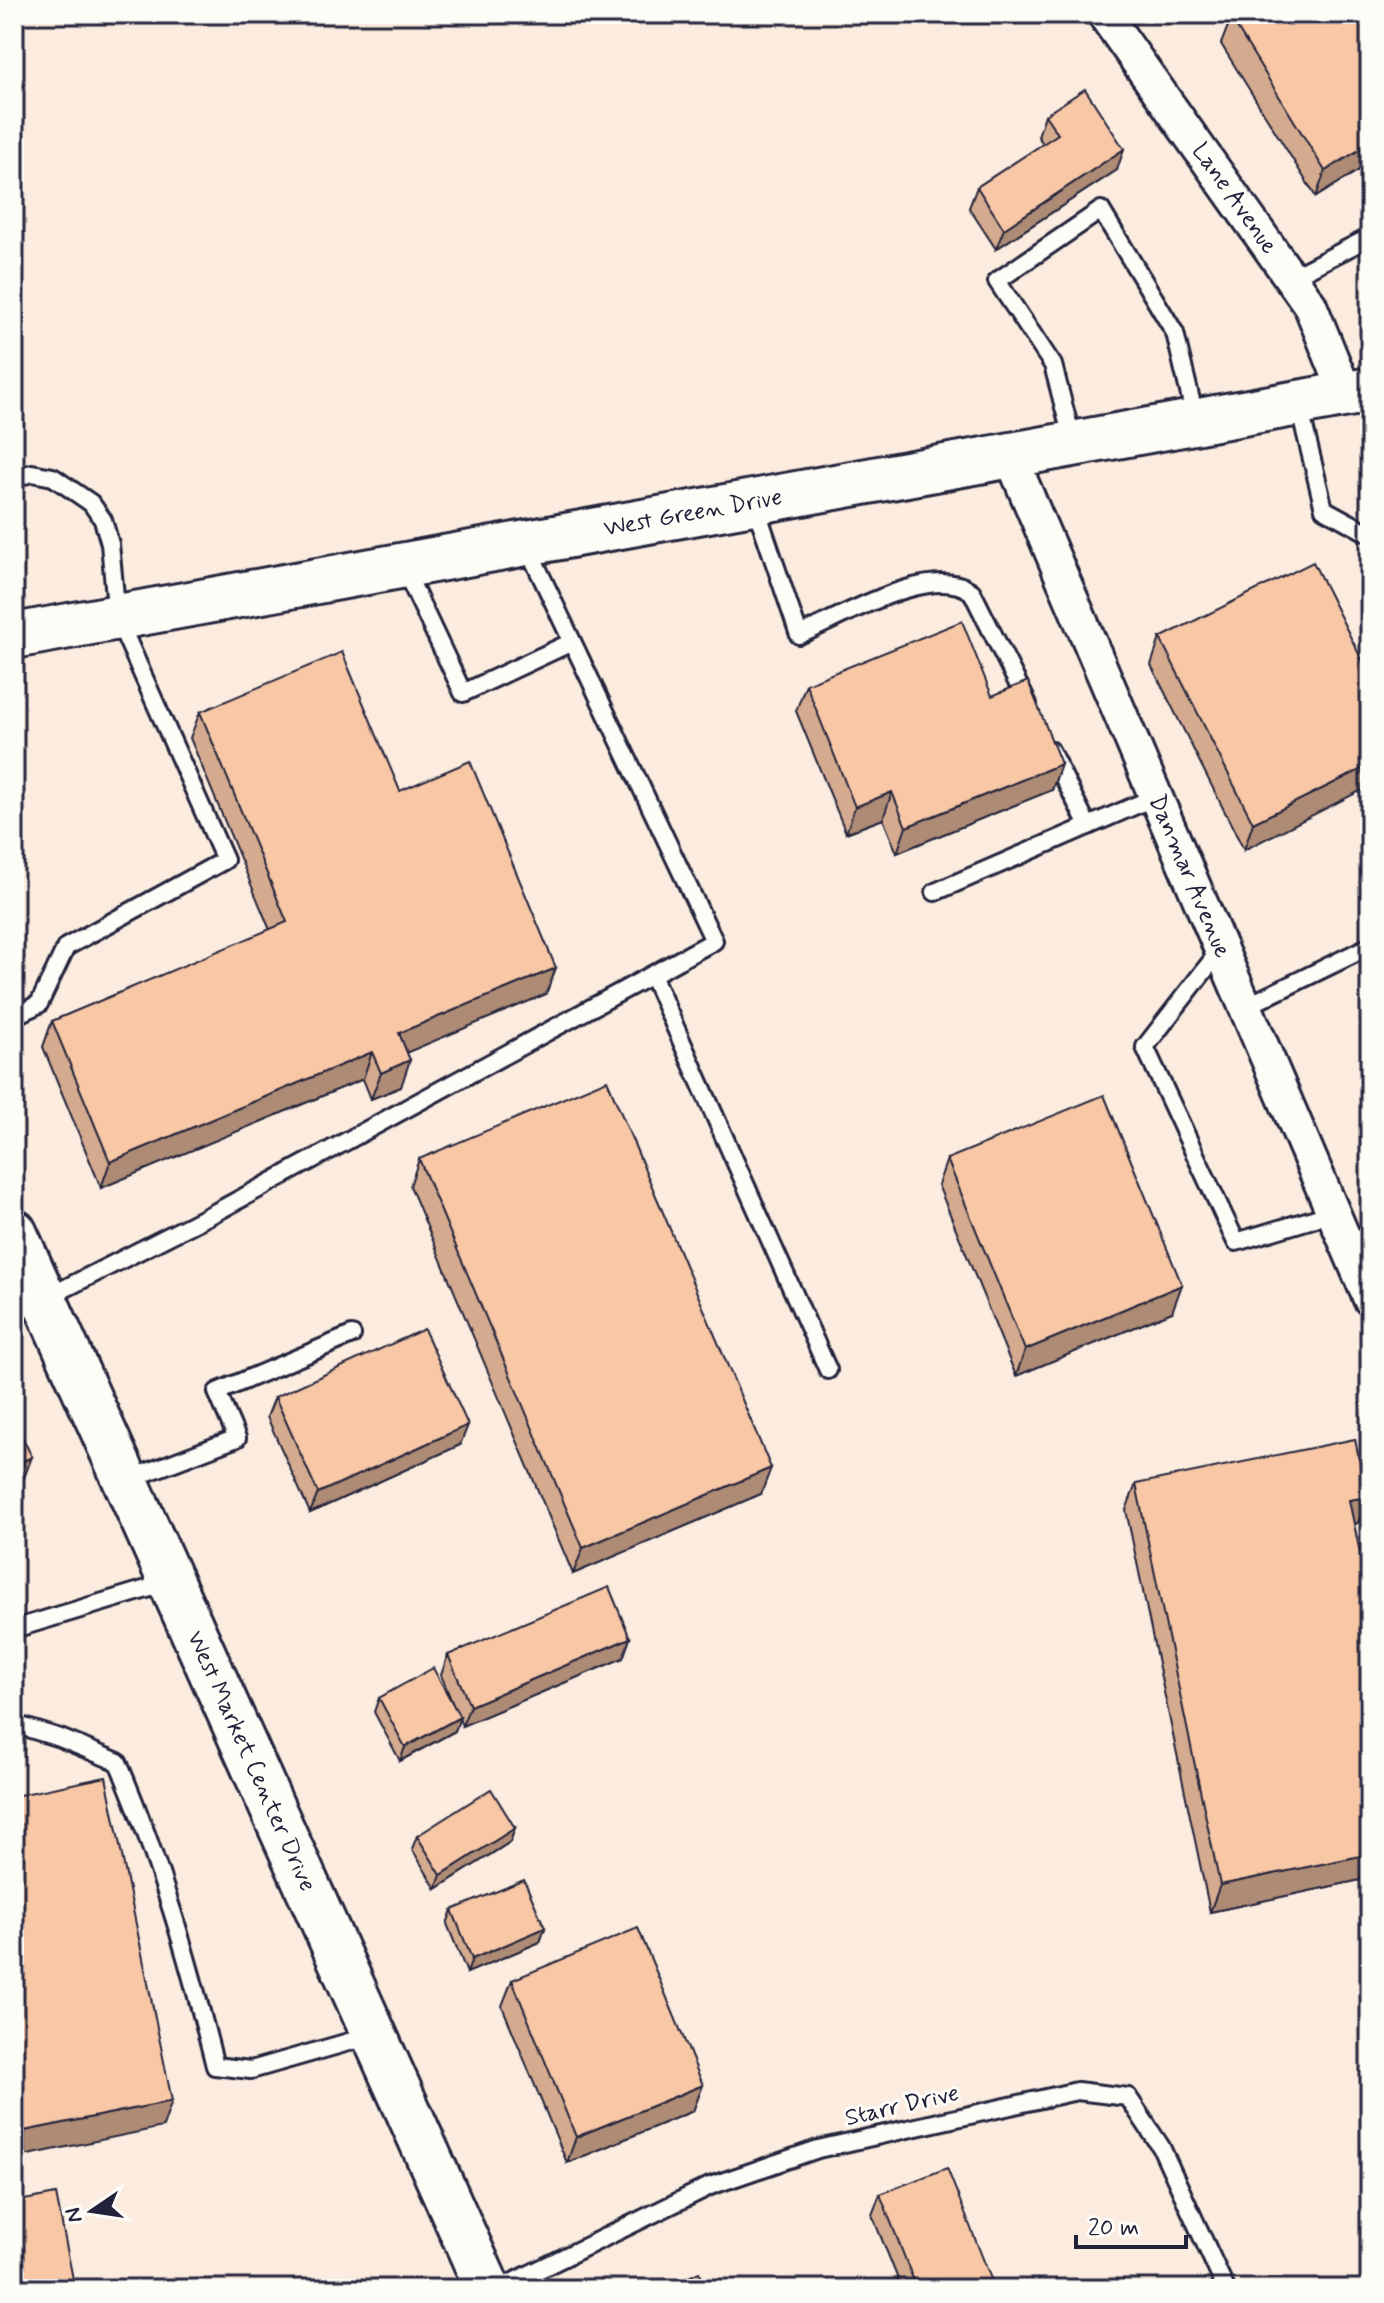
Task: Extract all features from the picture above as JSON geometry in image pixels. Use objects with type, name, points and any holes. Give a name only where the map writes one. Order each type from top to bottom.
[{"type":"main road","name":"West Green Drive","points":[[14,636],[1358,392]]},
{"type":"main road","name":"West Market Center Drive","points":[[14,1232],[488,2289]]},
{"type":"street","name":"Lane Avenue","points":[[1104,14],[1310,305],[1358,392]]},
{"type":"street","name":"Danmar Avenue","points":[[1010,455],[1370,1299]]},
{"type":"lane","points":[[1074,443],[1053,365],[997,281],[1101,210],[1175,333],[1196,421]]},
{"type":"lane","points":[[1290,278],[1370,237]]},
{"type":"lane","points":[[1298,403],[1324,509],[1370,534]]},
{"type":"lane","points":[[14,478],[32,473],[53,477],[70,485],[91,503],[103,520],[110,544],[117,617],[225,860],[66,947],[39,1004],[14,1016]]},
{"type":"lane","points":[[753,501],[799,635],[918,585],[943,581],[961,584],[972,592],[1088,826]]},
{"type":"lane","points":[[44,1299],[218,1211],[714,941],[524,542]]},
{"type":"lane","points":[[403,564],[463,693],[572,642]]},
{"type":"lane","points":[[935,892],[1155,797]]},
{"type":"lane","points":[[1245,1007],[1370,946]]},
{"type":"lane","points":[[1221,949],[1145,1047],[1236,1242],[1333,1213]]},
{"type":"lane","points":[[652,975],[828,1370]]},
{"type":"lane","points":[[126,1481],[237,1438],[217,1392],[352,1335]]},
{"type":"lane","points":[[14,1629],[172,1582]]},
{"type":"lane","points":[[14,1724],[118,1762],[148,1833],[191,1968],[215,2066],[251,2070],[375,2035]]},
{"type":"lane","name":"Starr Drive","points":[[499,2289],[710,2186],[818,2149],[1077,2091],[1128,2097],[1161,2147],[1226,2289]]},
{"type":"building","points":[[1237,14],[1370,14],[1370,143],[1325,171],[1231,18]]},
{"type":"building","points":[[1085,89],[1124,149],[1004,229],[977,187],[1058,134],[1045,115]]},
{"type":"building","points":[[1313,562],[1370,676],[1370,765],[1253,823],[1160,638]]},
{"type":"building","points":[[962,621],[992,696],[1028,681],[1061,764],[906,827],[892,792],[855,807],[806,684]]},
{"type":"building","points":[[342,652],[400,791],[470,761],[556,968],[399,1033],[410,1060],[381,1073],[372,1052],[110,1162],[52,1021],[287,922],[200,712]]},
{"type":"building","points":[[607,1080],[771,1468],[583,1548],[419,1159]]},
{"type":"building","points":[[1104,1095],[1182,1285],[1025,1350],[947,1159]]},
{"type":"building","points":[[424,1329],[468,1425],[318,1493],[275,1397]]},
{"type":"building","points":[[14,1420],[32,1457],[14,1465]]},
{"type":"building","points":[[1355,1439],[1367,1497],[1349,1500],[1370,1601],[1370,1854],[1220,1885],[1136,1484]]},
{"type":"building","points":[[609,1587],[630,1638],[470,1706],[448,1655]]},
{"type":"building","points":[[433,1668],[460,1717],[405,1747],[379,1698]]},
{"type":"building","points":[[106,1777],[172,2101],[14,2133],[14,1796]]},
{"type":"building","points":[[491,1789],[515,1828],[441,1875],[417,1836]]},
{"type":"building","points":[[524,1880],[545,1928],[472,1959],[452,1910]]},
{"type":"building","points":[[638,1928],[703,2085],[576,2137],[512,1980]]},
{"type":"building","points":[[947,2168],[995,2289],[917,2289],[880,2194]]},
{"type":"building","points":[[56,2194],[75,2289],[14,2289],[14,2202]]},
{"type":"building","points":[[699,2272],[707,2289],[664,2289]]}]
